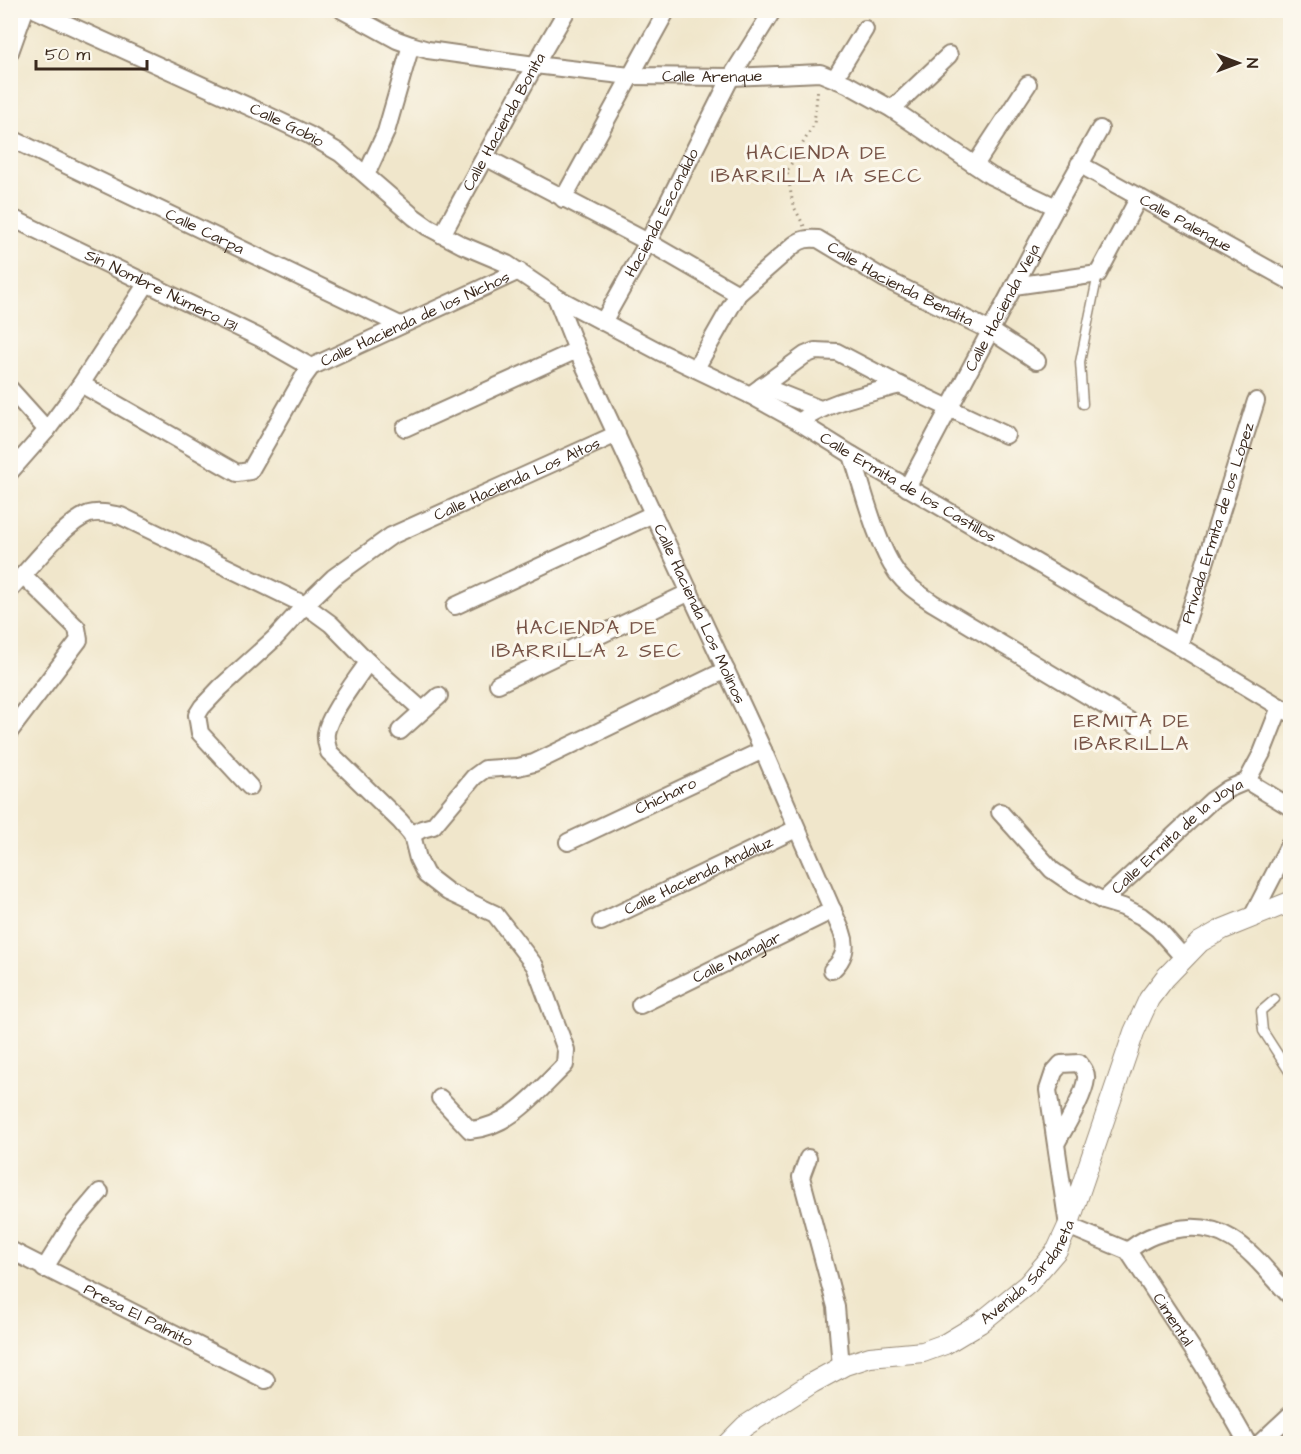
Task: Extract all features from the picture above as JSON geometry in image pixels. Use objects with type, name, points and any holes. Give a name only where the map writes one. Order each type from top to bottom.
[{"type":"street","points":[[10,52],[25,10]]},
{"type":"street","name":"Calle Gobio","points":[[36,10],[263,113],[340,153],[414,217],[442,235],[519,272]]},
{"type":"street","name":"Calle Arenque","points":[[342,10],[397,40],[428,50],[535,65],[630,76],[827,75]]},
{"type":"street","name":"Calle Hacienda Bonita","points":[[442,235],[567,10]]},
{"type":"street","points":[[563,199],[667,10]]},
{"type":"street","name":"Hacienda Escondido","points":[[603,322],[648,242],[731,77],[773,10]]},
{"type":"street","points":[[864,29],[827,75],[892,109],[1012,187],[1056,207]]},
{"type":"street","points":[[366,175],[386,132],[411,45]]},
{"type":"street","points":[[892,109],[949,55]]},
{"type":"street","points":[[975,165],[1028,84]]},
{"type":"street","name":"Calle Hacienda Vieja","points":[[907,488],[1079,164],[1100,129]]},
{"type":"street","name":"Calle Carpa","points":[[10,138],[400,325]]},
{"type":"street","points":[[485,157],[648,242],[738,294]]},
{"type":"street","name":"Calle Palenque","points":[[1079,164],[1290,282]]},
{"type":"street","points":[[1014,286],[1098,274],[1139,197]]},
{"type":"street","name":"Sin Nombre Número 131","points":[[10,217],[260,338],[311,367]]},
{"type":"street","points":[[696,368],[738,294],[794,245],[810,238]]},
{"type":"street","name":"Calle Hacienda Bendita","points":[[810,238],[818,239],[883,278],[991,331],[1037,361]]},
{"type":"street","name":"Calle Hacienda de los Nichos","points":[[311,367],[519,272]]},
{"type":"street","name":"Calle Ermita de los Castillos","points":[[519,272],[556,297],[603,322],[696,368],[756,391],[799,422],[852,455],[1285,710]]},
{"type":"street","points":[[10,472],[47,430],[81,384],[147,283]]},
{"type":"street","name":"Calle Hacienda Los Molinos","points":[[556,297],[578,351],[763,750],[833,910],[845,941],[840,963],[832,970]]},
{"type":"street","points":[[756,391],[805,355],[825,350],[837,352],[900,385],[1006,435]]},
{"type":"street","points":[[405,428],[578,351]]},
{"type":"street","points":[[81,384],[237,473],[250,471],[311,367]]},
{"type":"street","points":[[799,422],[820,409],[838,402],[900,385]]},
{"type":"street","points":[[10,389],[47,430]]},
{"type":"street","points":[[756,391],[820,409]]},
{"type":"street","name":"Privada Ermita de los López","points":[[1179,646],[1256,400]]},
{"type":"street","name":"Calle Hacienda Los Altos","points":[[250,787],[201,733],[197,715],[220,688],[275,638],[334,577],[391,536],[617,434]]},
{"type":"street","points":[[852,455],[886,553],[897,573],[912,589],[1143,729]]},
{"type":"street","points":[[10,589],[75,522],[89,514],[104,512],[121,516],[305,605],[331,624],[368,662],[422,710]]},
{"type":"street","points":[[455,606],[653,514]]},
{"type":"street","points":[[10,731],[79,640],[76,628],[23,575]]},
{"type":"street","points":[[498,684],[690,592]]},
{"type":"street","points":[[368,662],[331,719],[326,731],[329,752],[392,813],[412,836],[418,859],[426,875],[448,892],[495,914],[507,927],[535,966],[566,1050],[565,1065],[518,1111],[484,1129],[470,1130],[440,1098]]},
{"type":"street","points":[[412,836],[422,829],[433,826],[474,777],[485,769],[518,767],[534,763],[726,670]]},
{"type":"street","points":[[400,731],[439,696]]},
{"type":"street","name":"Calle Ermita de la Joya","points":[[1103,901],[1211,801],[1228,789],[1247,781],[1285,710]]},
{"type":"street","name":"Chicharo","points":[[568,842],[763,750]]},
{"type":"street","points":[[1247,781],[1290,807]]},
{"type":"street","points":[[1000,812],[1052,870],[1103,901],[1141,916],[1158,929],[1184,957]]},
{"type":"street","name":"Calle Hacienda Andaluz","points":[[602,922],[796,829]]},
{"type":"street","points":[[1252,917],[1290,843]]},
{"type":"street","name":"Avenida Sardaneta","points":[[727,1443],[745,1426],[841,1367],[870,1356],[922,1352],[945,1344],[980,1323],[1028,1284],[1057,1250],[1068,1226],[1134,1032],[1149,999],[1184,957],[1200,942],[1223,929],[1290,902]]},
{"type":"street","name":"Calle Manglar","points":[[640,1005],[833,910]]},
{"type":"street","points":[[1056,1144],[1068,1226],[1121,1248],[1156,1234],[1179,1228],[1202,1227],[1219,1231],[1235,1240],[1290,1296]]},
{"type":"street","points":[[808,1158],[801,1177],[836,1307],[841,1367]]},
{"type":"street","points":[[44,1269],[71,1226],[100,1192]]},
{"type":"street","name":"Cimental","points":[[1121,1248],[1203,1365],[1248,1443]]},
{"type":"street","name":"Presa El Palmito","points":[[10,1250],[266,1380]]},
{"type":"street","points":[[1259,1443],[1290,1415]]},
{"type":"lane","points":[[1083,404],[1080,362],[1098,274]]},
{"type":"lane","points":[[1275,999],[1261,1011],[1263,1030],[1290,1073]]},
{"type":"path","points":[[810,238],[793,205],[787,171],[814,124],[827,75]]},
{"type":"district","name":"HACIENDA DE IBARRILLA 1A SECC","points":[[817,164]]},
{"type":"district","name":"HACIENDA DE IBARRILLA 2 SEC","points":[[587,640]]},
{"type":"district","name":"ERMITA DE IBARRILLA","points":[[1132,732]]}]
